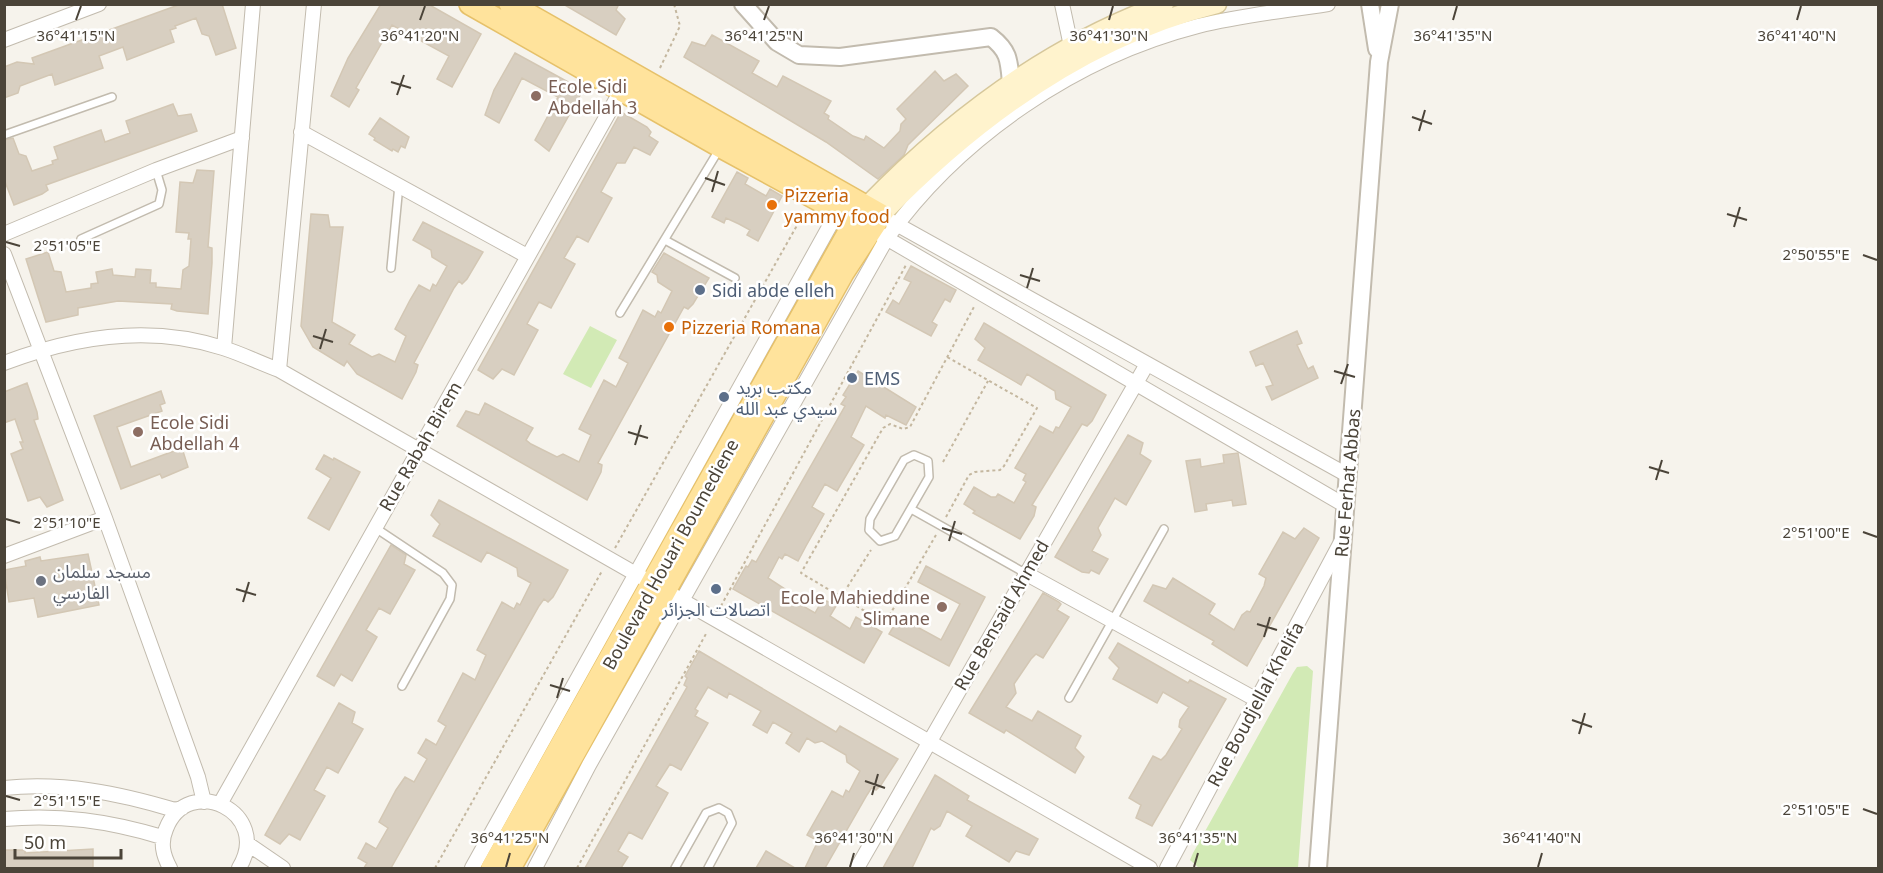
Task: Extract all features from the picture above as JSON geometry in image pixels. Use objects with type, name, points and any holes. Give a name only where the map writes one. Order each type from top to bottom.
[{"type":"main road","points":[[470,4],[813,198],[871,221]]},
{"type":"main road","points":[[510,4],[871,221]]},
{"type":"main road","points":[[871,221],[949,128],[1011,82],[1071,46],[1118,22],[1164,4]]},
{"type":"main road","points":[[871,221],[960,140],[1050,76],[1134,32],[1217,4]]},
{"type":"main road","name":"Boulevard Houari Boumediene","points":[[492,868],[659,589],[871,221]]},
{"type":"main road","name":"Boulevard Houari Boumediene","points":[[510,868],[659,589]]},
{"type":"street","points":[[4,40],[99,4]]},
{"type":"street","points":[[224,348],[253,4]]},
{"type":"street","points":[[279,370],[314,4]]},
{"type":"street","points":[[743,4],[777,42],[799,55],[840,57],[991,37],[1004,47],[1010,63],[1011,82]]},
{"type":"street","points":[[1062,4],[1071,46]]},
{"type":"street","points":[[472,868],[659,589],[871,221],[952,165],[987,134],[1027,105],[1095,64],[1134,47],[1197,26],[1241,16],[1329,4]]},
{"type":"street","name":"Rue Ferhat Abbas","points":[[1371,4],[1379,62]]},
{"type":"street","name":"Rue Ferhat Abbas","points":[[1318,868],[1379,62],[1390,4]]},
{"type":"street","name":"Rue Rabah Birem","points":[[220,804],[622,89]]},
{"type":"street","points":[[302,132],[527,256]]},
{"type":"street","points":[[4,234],[156,170],[242,138]]},
{"type":"street","points":[[871,221],[913,254],[1346,506]]},
{"type":"street","points":[[871,221],[1147,364],[1349,476]]},
{"type":"street","points":[[4,254],[105,518],[198,777],[204,802]]},
{"type":"street","points":[[4,363],[41,349],[92,338],[126,334],[177,338],[224,348],[279,370],[1150,868]]},
{"type":"street","name":"Rue Bensaid Ahmed","points":[[857,868],[1147,364]]},
{"type":"street","points":[[4,556],[105,518]]},
{"type":"street","name":"Rue Boudjellal Khelifa","points":[[1167,868],[1343,539]]},
{"type":"street","points":[[1025,573],[1257,700]]},
{"type":"street","points":[[535,868],[590,765],[659,589]]},
{"type":"street","points":[[4,789],[31,785],[106,791],[175,810],[204,802],[220,804],[238,817],[243,826],[248,844],[239,868]]},
{"type":"street","points":[[170,868],[163,850],[162,837],[168,822],[182,808]]},
{"type":"street","points":[[4,819],[57,816],[100,820],[162,837]]},
{"type":"street","points":[[248,844],[283,868]]},
{"type":"lane","points":[[4,135],[112,97]]},
{"type":"lane","points":[[620,313],[721,147]]},
{"type":"lane","points":[[81,239],[159,204],[162,190],[156,170]]},
{"type":"lane","points":[[390,268],[399,185]]},
{"type":"lane","points":[[664,240],[735,278]]},
{"type":"lane","points":[[919,455],[928,462],[931,472],[911,509],[891,539],[880,541],[872,535],[868,524],[870,519],[904,460],[919,455]]},
{"type":"lane","points":[[911,509],[1025,573]]},
{"type":"lane","points":[[374,527],[443,573],[452,585],[450,599],[402,686]]},
{"type":"lane","points":[[1069,698],[1164,529]]},
{"type":"lane","points":[[675,868],[706,813],[719,808],[731,817],[731,828],[708,868]]},
{"type":"path","points":[[659,70],[680,26],[675,4]]},
{"type":"path","points":[[435,868],[813,198]]},
{"type":"path","points":[[577,868],[913,254]]},
{"type":"path","points":[[943,462],[988,381]]},
{"type":"path","points":[[841,597],[871,550]]},
{"type":"green space","points":[[590,326],[617,340],[591,388],[563,374]]},
{"type":"green space","points":[[1307,666],[1313,671],[1298,868],[1199,868],[1190,860],[1193,853],[1293,673],[1297,667]]},
{"type":"building","points":[[181,4],[222,4],[236,48],[216,55],[209,36],[202,34],[196,18],[170,30],[174,42],[127,60],[123,47],[99,56],[103,68],[55,85],[52,74],[20,86],[18,93],[4,98],[4,67],[17,62],[34,64],[32,58]]},
{"type":"building","points":[[381,4],[428,4],[481,34],[452,87],[437,79],[449,56],[392,25],[356,88],[359,90],[349,107],[331,96],[348,58]]},
{"type":"building","points":[[563,4],[619,4],[616,10],[625,19],[616,35]]},
{"type":"building","points":[[712,35],[759,61],[752,73],[777,87],[783,76],[831,101],[824,113],[829,116],[828,119],[853,136],[864,140],[866,136],[884,148],[900,131],[901,124],[906,119],[897,109],[935,71],[944,81],[956,74],[968,86],[908,145],[904,155],[878,179],[826,142],[684,57],[692,42],[705,46]]},
{"type":"building","name":"Ecole Sidi Abdellah 3","points":[[515,53],[583,90],[549,151],[535,140],[558,97],[522,78],[499,123],[485,115],[494,90]]},
{"type":"building","points":[[173,104],[178,116],[191,114],[197,131],[46,185],[48,190],[42,194],[14,205],[4,179],[4,140],[13,138],[19,154],[26,156],[32,171],[53,164],[52,161],[58,159],[54,147],[101,130],[105,142],[130,133],[126,121]]},
{"type":"building","points":[[621,112],[647,127],[651,132],[649,136],[658,142],[650,155],[634,147],[625,163],[617,163],[601,192],[612,198],[588,242],[577,236],[564,258],[575,264],[551,308],[539,302],[527,324],[538,330],[514,375],[502,369],[493,379],[478,370]]},
{"type":"building","points":[[380,118],[409,137],[405,148],[401,146],[398,152],[393,149],[392,151],[374,140],[375,138],[369,134]]},
{"type":"building","points":[[197,170],[214,171],[208,247],[212,248],[212,263],[208,314],[177,311],[171,309],[172,304],[118,301],[78,308],[78,315],[46,322],[26,259],[48,252],[54,271],[61,272],[66,292],[91,288],[91,284],[98,283],[96,272],[112,269],[113,275],[135,277],[136,269],[151,270],[150,283],[156,283],[156,287],[181,289],[183,270],[189,266],[191,239],[188,239],[189,233],[176,232],[180,182],[193,183]]},
{"type":"building","points":[[737,172],[748,178],[745,184],[766,196],[770,189],[782,196],[758,241],[747,235],[750,230],[739,224],[726,218],[724,223],[712,217]]},
{"type":"building","points":[[311,214],[328,215],[330,227],[343,227],[332,322],[355,335],[349,344],[372,357],[379,354],[395,362],[406,336],[395,329],[410,300],[419,285],[430,291],[433,284],[436,286],[447,266],[432,257],[431,250],[413,240],[423,222],[483,252],[467,279],[462,284],[459,281],[454,288],[414,363],[418,365],[416,372],[402,399],[357,374],[347,361],[344,366],[313,347],[301,326]]},
{"type":"building","points":[[664,253],[709,278],[693,304],[688,309],[684,307],[598,463],[602,465],[601,472],[587,500],[457,426],[466,411],[479,415],[485,403],[533,428],[526,440],[531,444],[557,457],[563,454],[579,462],[591,435],[579,429],[604,380],[616,387],[628,363],[619,358],[643,310],[655,317],[658,311],[661,313],[672,291],[658,282],[657,275],[652,272]]},
{"type":"building","points":[[911,266],[956,290],[950,302],[945,299],[932,322],[937,325],[931,336],[886,312],[893,300],[899,304],[911,282],[904,279]]},
{"type":"building","points":[[984,323],[1106,395],[1092,421],[1087,426],[1082,424],[1032,505],[1036,507],[1034,516],[1020,539],[973,513],[975,511],[964,504],[974,487],[991,497],[996,497],[998,494],[1014,503],[1026,482],[1023,480],[1026,474],[1015,468],[1040,426],[1053,433],[1056,427],[1059,428],[1071,407],[1056,399],[1055,391],[1027,374],[1021,385],[978,360],[985,348],[975,339]]},
{"type":"building","points":[[1297,331],[1302,343],[1297,345],[1308,369],[1313,366],[1318,378],[1272,400],[1266,387],[1273,385],[1263,363],[1256,366],[1250,352]]},
{"type":"building","points":[[858,371],[916,407],[906,425],[886,415],[885,418],[866,406],[851,437],[864,445],[837,491],[825,484],[812,507],[824,514],[798,561],[785,554],[782,559],[779,557],[768,578],[785,589],[782,594],[815,613],[823,599],[836,606],[830,616],[850,629],[856,617],[882,632],[864,663],[733,589],[746,566],[748,567],[752,560],[756,562],[845,406],[841,404],[846,397],[843,395]]},
{"type":"building","points":[[27,383],[37,412],[38,419],[34,420],[63,500],[47,507],[40,497],[28,501],[11,454],[23,449],[20,442],[23,442],[15,419],[4,423],[4,392]]},
{"type":"building","points":[[161,391],[165,403],[160,405],[162,411],[117,427],[131,467],[182,448],[188,467],[162,478],[160,474],[121,489],[94,416]]},
{"type":"building","points":[[1128,435],[1143,443],[1140,454],[1151,461],[1126,505],[1115,498],[1098,528],[1101,535],[1092,551],[1108,559],[1099,574],[1091,570],[1089,573],[1082,572],[1055,557]]},
{"type":"building","points":[[1238,453],[1246,504],[1233,506],[1232,500],[1206,504],[1207,510],[1195,512],[1186,461],[1200,459],[1201,467],[1224,463],[1223,455]]},
{"type":"building","points":[[324,455],[360,472],[329,530],[308,518],[331,478],[316,469]]},
{"type":"building","points":[[439,500],[568,570],[553,597],[548,602],[544,599],[539,606],[391,868],[364,868],[367,863],[358,858],[366,843],[376,849],[388,828],[379,822],[405,777],[414,782],[427,759],[418,753],[426,739],[436,745],[446,726],[438,721],[463,673],[475,680],[486,655],[477,650],[502,602],[514,609],[517,603],[520,605],[531,583],[518,576],[517,568],[487,552],[481,562],[433,536],[440,524],[431,515]]},
{"type":"building","points":[[1304,528],[1319,538],[1247,666],[1212,644],[1214,641],[1144,601],[1153,585],[1166,589],[1173,578],[1215,604],[1209,614],[1234,630],[1242,615],[1247,611],[1250,612],[1264,586],[1266,578],[1259,574],[1283,532],[1295,539]]},
{"type":"building","points":[[391,545],[406,555],[404,564],[415,570],[390,614],[379,608],[366,630],[377,637],[352,681],[341,674],[334,686],[317,676]]},
{"type":"building","name":"مسجد سلمان الفارسي","points":[[88,554],[99,605],[38,617],[34,598],[9,602],[4,570],[26,566],[25,561],[40,557],[41,561]]},
{"type":"building","name":"Ecole Mahieddine Slimane","points":[[926,566],[985,597],[949,666],[889,634],[899,617],[941,640],[960,604],[918,582]]},
{"type":"building","points":[[1043,593],[1059,602],[1061,604],[1057,610],[1069,617],[1043,658],[1036,654],[1031,659],[1014,684],[1016,693],[1006,707],[1032,721],[1038,711],[1081,736],[1075,748],[1084,757],[1075,773],[1006,730],[1004,733],[969,713]]},
{"type":"building","points":[[1118,643],[1188,683],[1190,680],[1226,699],[1152,826],[1136,818],[1141,805],[1129,798],[1153,756],[1161,760],[1166,755],[1182,729],[1179,727],[1180,720],[1189,707],[1163,692],[1157,703],[1113,679],[1119,668],[1109,658]]},
{"type":"building","points":[[699,651],[836,732],[840,726],[898,759],[881,785],[876,790],[872,787],[825,868],[805,868],[818,841],[807,835],[832,791],[843,797],[846,790],[849,792],[860,771],[847,762],[846,755],[822,741],[815,743],[807,738],[799,752],[786,743],[792,733],[773,722],[767,733],[753,725],[761,711],[729,693],[727,698],[708,687],[695,709],[698,711],[695,716],[708,723],[681,770],[670,764],[656,786],[668,793],[642,839],[629,832],[618,851],[628,857],[621,868],[585,868],[687,687],[684,685],[687,678],[685,676]]},
{"type":"building","points":[[339,703],[355,712],[352,723],[363,729],[338,773],[327,767],[314,790],[325,796],[300,840],[289,834],[280,844],[265,835]]},
{"type":"building","points":[[935,775],[969,796],[967,800],[1038,839],[1029,855],[1016,851],[1009,862],[966,836],[972,826],[947,811],[940,826],[934,830],[931,828],[912,868],[883,868]]},
{"type":"building","points":[[93,849],[93,868],[4,868],[4,850],[25,850],[25,853]]},
{"type":"building","points":[[766,851],[795,868],[756,868]]},
{"type":"place","name":"Ecole Sidi Abdellah 3","points":[[536,96]]},
{"type":"place","name":"Pizzeria yammy food","points":[[772,205]]},
{"type":"place","name":"Sidi abde elleh","points":[[700,290]]},
{"type":"place","name":"Pizzeria Romana","points":[[669,327]]},
{"type":"place","name":"EMS","points":[[852,378]]},
{"type":"place","name":"مكتب بريد سيدي عبد الله","points":[[724,397]]},
{"type":"place","name":"Ecole Sidi Abdellah 4","points":[[138,432]]},
{"type":"place","name":"مسجد سلمان الفارسي","points":[[41,581]]},
{"type":"place","name":"اتصالات الجزائر","points":[[716,589]]},
{"type":"place","name":"Ecole Mahieddine Slimane","points":[[942,607]]}]
